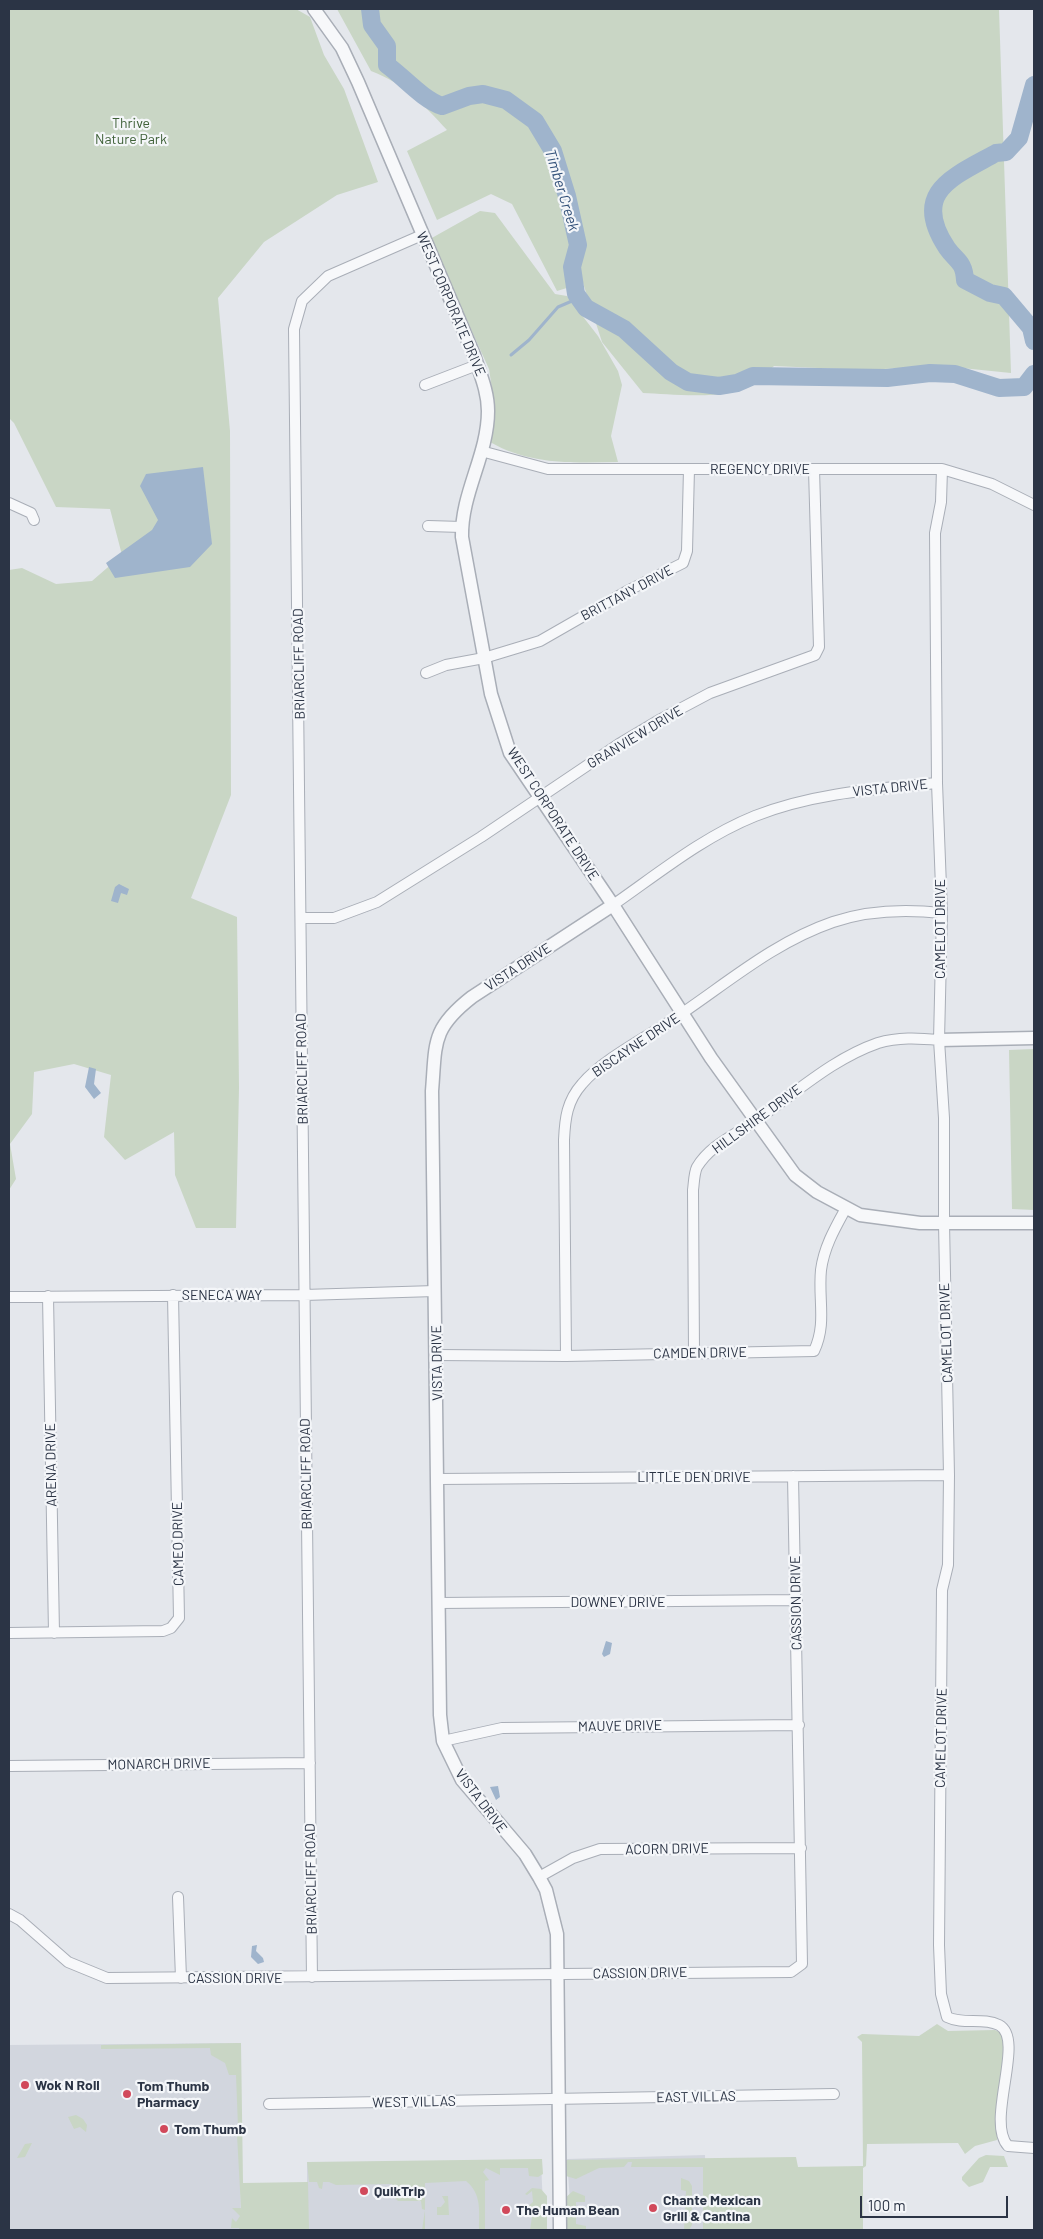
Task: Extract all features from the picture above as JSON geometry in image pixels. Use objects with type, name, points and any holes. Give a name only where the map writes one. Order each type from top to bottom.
[{"type":"street","name":"WEST CORPORATE DRIVE","points":[[314,9],[342,48],[486,389],[488,408],[482,452],[466,501],[462,527],[493,702],[510,753],[613,905],[755,1121],[795,1175],[817,1192],[860,1214],[920,1223],[1034,1223]]},
{"type":"street","name":"BRIARCLIFF ROAD","points":[[312,1977],[294,329],[302,301],[328,276],[422,235]]},
{"type":"street","points":[[425,385],[477,365]]},
{"type":"street","name":"REGENCY DRIVE","points":[[482,452],[548,468],[942,469],[992,484],[1034,505]]},
{"type":"street","name":"BRITTANY DRIVE","points":[[484,658],[540,640],[629,590],[683,563],[687,551],[689,469]]},
{"type":"street","name":"GRANVIEW DRIVE","points":[[300,918],[334,918],[377,902],[540,798],[619,744],[669,714],[710,693],[815,655],[819,647],[814,469]]},
{"type":"street","name":"CAMELOT DRIVE","points":[[942,469],[941,502],[936,533],[937,783],[942,913],[939,1040],[944,1118],[949,1475],[948,1565],[942,1590],[939,1944],[941,1994],[947,2017],[953,2020],[991,2022],[1001,2026],[1006,2034],[1009,2056],[1000,2124],[1002,2138],[1008,2146],[1034,2148]]},
{"type":"street","points":[[9,503],[30,513],[34,520]]},
{"type":"street","points":[[428,526],[462,527]]},
{"type":"street","points":[[426,673],[446,665],[484,658]]},
{"type":"street","name":"VISTA DRIVE","points":[[560,2230],[557,1934],[546,1890],[525,1854],[462,1780],[443,1741],[440,1715],[439,1479],[432,1091],[436,1037],[452,1012],[472,997],[613,905],[674,861],[756,816],[784,806],[843,792],[937,783]]},
{"type":"street","name":"BISCAYNE DRIVE","points":[[566,1356],[564,1140],[566,1110],[582,1084],[597,1070],[683,1013],[768,952],[812,930],[859,915],[885,911],[916,910],[942,913]]},
{"type":"street","points":[[939,1040],[1034,1038]]},
{"type":"street","name":"HILLSHIRE DRIVE","points":[[694,1353],[693,1190],[697,1168],[717,1145],[755,1121],[808,1081],[861,1050],[895,1039],[939,1040]]},
{"type":"street","name":"CAMDEN DRIVE","points":[[436,1355],[566,1356],[814,1351],[821,1336],[821,1271],[824,1256],[846,1208]]},
{"type":"street","name":"SENECA WAY","points":[[9,1297],[304,1295],[435,1291]]},
{"type":"street","name":"CAMEO DRIVE","points":[[9,1633],[163,1631],[171,1628],[179,1618],[173,1295]]},
{"type":"street","name":"ARENA DRIVE","points":[[48,1296],[54,1633]]},
{"type":"street","name":"LITTLE DEN DRIVE","points":[[439,1479],[949,1475]]},
{"type":"street","name":"CASSION DRIVE","points":[[9,1914],[20,1920],[68,1962],[107,1978],[791,1972],[802,1964],[797,1600],[793,1476]]},
{"type":"street","name":"DOWNEY DRIVE","points":[[439,1603],[797,1600]]},
{"type":"street","name":"MAUVE DRIVE","points":[[443,1741],[502,1728],[799,1725]]},
{"type":"street","name":"MONARCH DRIVE","points":[[9,1766],[310,1763]]},
{"type":"street","name":"ACORN DRIVE","points":[[539,1877],[574,1858],[600,1850],[801,1848]]},
{"type":"street","points":[[178,1897],[181,1978]]},
{"type":"street","name":"EAST VILLAS","points":[[558,2100],[834,2094]]},
{"type":"street","name":"WEST VILLAS","points":[[270,2104],[558,2100]]},
{"type":"shaded area","points":[[240,2043],[241,2230],[9,2230],[9,2045]]},
{"type":"shaded area","points":[[705,2155],[706,2230],[572,2230],[567,2159]]},
{"type":"shaded area","points":[[541,2161],[544,2230],[307,2230],[307,2163]]},
{"type":"green space","name":"Thrive Nature Park","points":[[9,9],[296,9],[310,17],[324,55],[344,89],[378,182],[337,195],[264,242],[218,298],[230,431],[231,795],[191,898],[237,917],[239,1088],[236,1228],[196,1228],[175,1175],[174,1132],[125,1160],[104,1137],[111,1075],[74,1064],[34,1072],[32,1114],[10,1144],[16,1179],[9,1190],[9,570],[22,568],[56,584],[92,581],[122,555],[110,509],[56,507],[14,423],[9,418]]},
{"type":"green space","points":[[337,9],[999,9],[1011,373],[942,366],[864,370],[774,366],[754,384],[730,393],[684,395],[643,393],[602,342],[583,283],[557,291],[512,204],[491,194],[437,220],[407,151],[447,130],[421,103],[404,89],[371,71]]},
{"type":"green space","points":[[480,211],[495,213],[555,294],[567,296],[598,336],[618,371],[622,385],[611,436],[618,462],[585,463],[536,459],[505,450],[490,442],[494,402],[489,369],[430,239]]},
{"type":"green space","points":[[1034,1049],[1034,1210],[1012,1209],[1009,1050]]},
{"type":"green space","points":[[937,2024],[948,2031],[995,2030],[1000,2032],[1004,2039],[997,2140],[975,2146],[965,2154],[958,2143],[867,2144],[866,2166],[863,2168],[863,2230],[703,2230],[703,2167],[631,2167],[632,2162],[628,2162],[624,2167],[599,2168],[576,2179],[566,2176],[563,2160],[796,2157],[798,2167],[863,2166],[862,2042],[857,2037],[862,2034],[919,2036]]},
{"type":"green space","points":[[241,2043],[243,2183],[308,2182],[309,2230],[240,2230],[239,2228],[231,2228],[232,2218],[236,2222],[240,2216],[232,2208],[241,2208],[237,2135],[230,2134],[229,2128],[238,2127],[236,2075],[229,2075],[225,2063],[211,2055],[210,2048],[101,2049],[101,2045]]},
{"type":"green space","points":[[76,2115],[83,2119],[87,2125],[86,2132],[80,2127],[74,2129],[68,2117]]},
{"type":"green space","points":[[32,2143],[25,2157],[17,2158],[25,2144]]},
{"type":"green space","points":[[986,2155],[1004,2156],[1008,2167],[990,2167],[983,2182],[969,2187],[962,2180],[962,2177],[979,2158]]},
{"type":"green space","points":[[542,2159],[543,2174],[538,2177],[529,2176],[528,2168],[500,2168],[500,2175],[486,2168],[483,2172],[489,2180],[485,2181],[485,2230],[479,2230],[479,2203],[475,2191],[466,2181],[425,2183],[425,2210],[422,2209],[421,2201],[398,2201],[393,2196],[392,2184],[336,2185],[323,2182],[322,2189],[319,2188],[317,2182],[309,2182],[307,2162]]},
{"type":"green space","points":[[681,2178],[689,2181],[692,2186],[692,2225],[689,2230],[684,2230],[686,2191],[681,2190]]},
{"type":"green space","points":[[532,2188],[541,2189],[547,2196],[547,2230],[530,2230],[533,2210],[526,2214],[525,2209],[533,2202],[532,2191],[527,2195],[525,2194]]},
{"type":"green space","points":[[573,2191],[585,2196],[585,2202],[576,2202],[576,2224],[586,2226],[586,2230],[565,2230],[565,2198]]},
{"type":"green space","points":[[442,2196],[448,2196],[449,2215],[437,2215],[437,2207],[441,2207],[445,2202]]},
{"type":"green space","points":[[425,2210],[425,2230],[422,2230]]},
{"type":"water","points":[[203,467],[212,544],[190,567],[115,578],[106,563],[152,530],[158,520],[140,486],[146,474]]},
{"type":"water","points":[[119,884],[129,889],[127,895],[121,893],[118,903],[111,901],[115,887]]},
{"type":"water","points":[[89,1067],[96,1069],[94,1084],[101,1093],[94,1099],[85,1087]]},
{"type":"water","points":[[606,1641],[612,1643],[610,1654],[604,1657],[602,1654]]},
{"type":"water","points":[[498,1786],[500,1797],[496,1800],[490,1787]]},
{"type":"water","points":[[257,1945],[256,1951],[263,1958],[264,1962],[258,1964],[251,1957],[252,1946]]},
{"type":"waterway","name":"Timber Creek","points":[[370,9],[372,25],[387,46],[387,65],[435,103],[442,106],[469,96],[483,94],[506,100],[535,121],[553,151],[567,196],[578,245],[572,267],[576,294],[586,308],[624,329],[671,372],[688,382],[719,386],[737,383],[753,376],[887,378],[930,373],[955,374],[999,388],[1024,387],[1034,374]]},
{"type":"waterway","name":"Timber Creek","points":[[1034,85],[1019,138],[1006,152],[996,153],[952,179],[942,188],[935,200],[933,213],[937,229],[947,248],[961,265],[965,280],[990,293],[1004,296],[1031,328],[1034,341]]},
{"type":"waterway","points":[[511,355],[529,340],[558,307],[579,298]]},
{"type":"place","name":"Wok N Roll","points":[[25,2085]]},
{"type":"place","name":"Tom Thumb Pharmacy","points":[[127,2094]]},
{"type":"place","name":"Tom Thumb","points":[[164,2129]]},
{"type":"place","name":"QuikTrip","points":[[364,2191]]},
{"type":"place","name":"Chante Mexican Grill & Cantina","points":[[653,2208]]},
{"type":"place","name":"The Human Bean","points":[[506,2210]]}]
